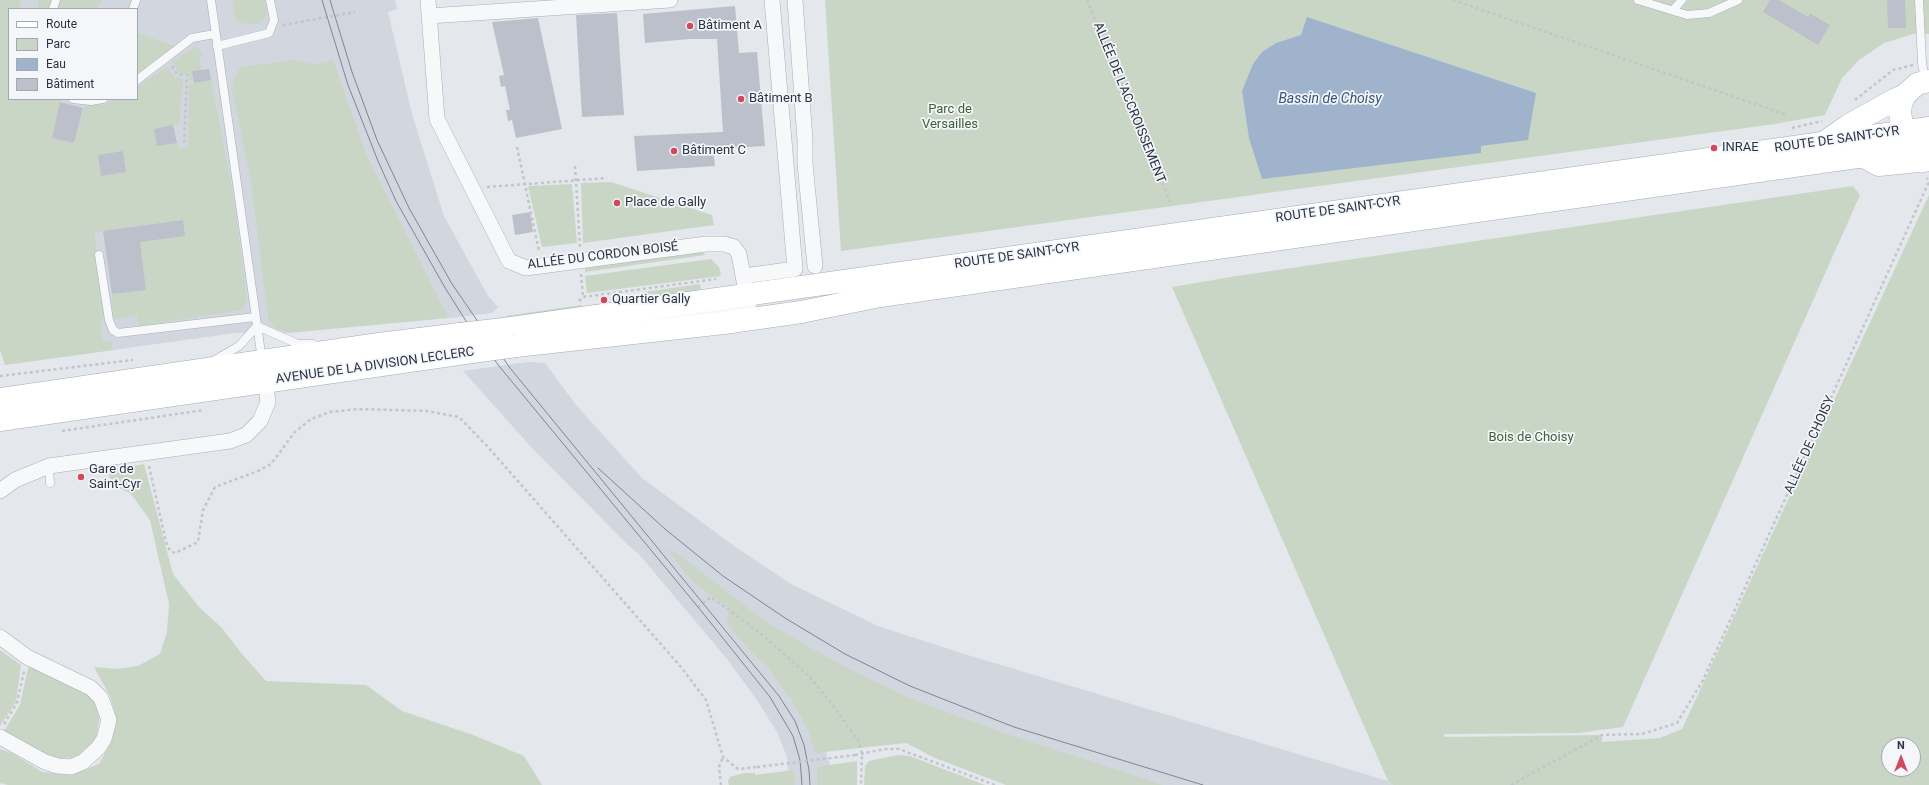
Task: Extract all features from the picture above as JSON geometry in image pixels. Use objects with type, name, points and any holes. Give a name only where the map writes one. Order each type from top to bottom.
[{"type":"main road","points":[[1825,142],[1856,122],[1905,95],[1917,84],[1927,81]]},
{"type":"main road","points":[[1905,95],[1901,104],[1900,114],[1902,123],[1921,150]]},
{"type":"main road","name":"ROUTE DE SAINT-CYR","points":[[1921,150],[1929,128]]},
{"type":"main road","name":"ROUTE DE SAINT-CYR","points":[[748,299],[1825,142],[1921,150]]},
{"type":"main road","name":"ROUTE DE SAINT-CYR","points":[[748,299],[801,312],[880,296],[1864,156],[1921,150]]},
{"type":"main road","name":"AVENUE DE LA DIVISION LECLERC","points":[[0,420],[264,372],[379,344],[460,334],[510,338],[593,336],[748,299]]},
{"type":"main road","name":"AVENUE DE LA DIVISION LECLERC","points":[[3,399],[189,372],[264,372],[472,352],[510,338],[748,299]]},
{"type":"street","name":"ALLÉE DU CORDON BOISÉ","points":[[428,0],[437,119],[509,261],[526,268],[706,244],[724,244],[734,247],[739,254],[748,299]]},
{"type":"street","points":[[430,16],[670,0]]},
{"type":"street","points":[[748,299],[795,269],[772,0]]},
{"type":"street","points":[[795,0],[805,140],[805,164],[815,266]]},
{"type":"street","points":[[0,491],[15,480],[50,466],[149,451],[230,441],[246,435],[260,421],[268,402],[264,372]]},
{"type":"street","points":[[0,637],[27,657],[91,688],[101,698],[109,720],[104,739],[98,748],[83,762],[71,766],[58,766],[45,762],[2,731]]},
{"type":"lane","points":[[211,0],[264,372]]},
{"type":"lane","points":[[218,46],[269,33],[274,20],[270,0]]},
{"type":"lane","points":[[1638,0],[1687,14],[1709,13],[1738,0]]},
{"type":"lane","points":[[1673,10],[1682,0]]},
{"type":"lane","points":[[1919,0],[1922,34]]},
{"type":"lane","points":[[1924,0],[1922,63],[1927,81]]},
{"type":"lane","points":[[138,79],[192,38],[215,34]]},
{"type":"lane","points":[[82,100],[97,100]]},
{"type":"lane","points":[[99,255],[109,320],[113,330],[118,333],[255,316]]},
{"type":"lane","points":[[257,326],[298,344],[379,344]]},
{"type":"lane","points":[[189,372],[225,355],[238,346],[257,326]]},
{"type":"lane","points":[[50,466],[50,483]]},
{"type":"path","name":"ALLÉE DE L'ACCROISSEMENT","points":[[1087,0],[1172,206]]},
{"type":"path","points":[[1453,0],[1787,115]]},
{"type":"path","points":[[271,27],[355,12]]},
{"type":"path","points":[[167,56],[177,74],[187,75],[184,145]]},
{"type":"path","points":[[517,147],[539,251]]},
{"type":"path","name":"ALLÉE DE CHOISY","points":[[1511,785],[1602,735],[1642,734],[1676,723],[1703,680],[1928,184],[1921,150]]},
{"type":"path","points":[[574,166],[580,253]]},
{"type":"path","points":[[472,188],[607,178]]},
{"type":"path","points":[[573,247],[587,245]]},
{"type":"path","points":[[532,252],[546,250]]},
{"type":"path","points":[[582,280],[583,297]]},
{"type":"path","points":[[0,376],[134,360]]},
{"type":"path","points":[[149,451],[149,466],[166,542],[170,551],[175,553],[198,542],[203,510],[215,487],[258,471],[271,464],[295,432],[310,419],[330,412],[358,409],[427,411],[459,418],[488,446],[681,668],[706,700],[723,757],[738,769],[855,755],[885,749],[899,749],[995,785]]},
{"type":"path","points":[[698,607],[711,597],[759,632],[809,676],[832,704],[859,742],[862,754],[861,785]]},
{"type":"path","points":[[2,731],[18,703],[27,657]]},
{"type":"path","points":[[721,785],[719,767],[723,757]]},
{"type":"shaded area","points":[[0,0],[395,0],[397,9],[388,12],[412,114],[444,216],[488,296],[498,307],[492,313],[449,318],[365,151],[267,306],[268,318],[274,328],[288,333],[235,333],[5,365],[0,350]]},
{"type":"shaded area","points":[[527,362],[545,363],[576,405],[642,478],[734,546],[791,584],[878,626],[961,653],[1388,781],[1393,785],[1097,785],[914,735],[821,737],[831,768],[830,785],[790,785],[787,757],[778,734],[757,700],[727,659],[638,553],[628,545],[532,448],[463,371]]},
{"type":"green space","points":[[0,0],[19,0],[21,8],[8,8],[8,100],[61,100],[52,138],[74,143],[85,105],[101,105],[114,100],[138,100],[138,86],[167,67],[175,77],[183,79],[179,124],[154,129],[157,146],[177,143],[180,149],[188,148],[189,84],[211,80],[233,194],[247,300],[242,310],[138,326],[137,316],[113,319],[112,294],[146,289],[140,242],[185,236],[183,220],[94,232],[105,315],[104,320],[100,322],[103,342],[111,341],[113,350],[5,365],[0,350]],"holes":[[[123,151],[126,172],[101,176],[98,155]]]},
{"type":"green space","points":[[38,0],[52,0],[49,8],[39,8]]},
{"type":"green space","points":[[61,0],[101,0],[97,8],[58,8]]},
{"type":"green space","points":[[232,0],[265,0],[267,14],[261,22],[251,25],[236,21]]},
{"type":"green space","name":"Parc de Versailles","points":[[825,0],[1929,0],[1929,34],[1913,34],[1884,43],[1859,60],[1842,78],[1825,115],[1775,124],[841,251]]},
{"type":"green space","points":[[138,33],[175,46],[138,73]]},
{"type":"green space","points":[[196,46],[203,55],[200,56],[201,70],[192,71],[194,81],[189,80],[188,74],[178,72],[172,61]]},
{"type":"green space","points":[[294,60],[315,65],[333,60],[365,151],[449,318],[288,333],[274,328],[268,318],[250,176],[232,90],[237,72],[242,67]]},
{"type":"green space","points":[[611,182],[712,215],[714,225],[583,243],[581,183]]},
{"type":"green space","points":[[572,184],[577,243],[542,247],[528,186]]},
{"type":"green space","name":"Bois de Choisy","points":[[1853,186],[1860,195],[1623,727],[1577,733],[1444,734],[1445,737],[1602,735],[1602,742],[1660,738],[1682,729],[1929,195],[1929,785],[1393,785],[1388,781],[1172,287],[1237,276]]},
{"type":"green space","points":[[701,250],[705,255],[585,272],[585,267]]},
{"type":"green space","points":[[711,259],[719,267],[721,276],[587,293],[585,276]]},
{"type":"green space","points":[[700,284],[701,292],[668,297],[649,294],[644,295],[644,292]]},
{"type":"green space","points":[[581,305],[582,308],[507,320],[506,316]]},
{"type":"green space","points":[[144,464],[173,574],[199,607],[222,628],[242,654],[266,681],[366,685],[402,711],[473,735],[524,756],[542,785],[8,785],[0,783],[0,749],[12,753],[42,772],[71,775],[99,764],[111,742],[117,720],[110,696],[94,667],[117,669],[138,666],[160,654],[167,632],[169,604],[150,520],[131,494],[112,484],[108,471]]},
{"type":"green space","points":[[667,549],[681,556],[769,624],[845,667],[909,698],[1001,732],[1163,785],[1006,785],[935,758],[906,743],[815,753],[808,730],[793,702],[764,662],[757,658],[727,624],[729,608],[692,581]]},
{"type":"green space","points":[[0,650],[21,665],[16,702],[0,726]]},
{"type":"green space","points":[[30,663],[90,694],[95,703],[99,712],[96,740],[80,754],[71,758],[55,758],[2,734],[20,705]]},
{"type":"green space","points":[[898,755],[910,756],[985,785],[864,785],[865,766],[869,761]]},
{"type":"green space","points":[[857,761],[857,785],[817,785],[817,767]]},
{"type":"green space","points":[[794,770],[794,785],[729,785],[728,781],[730,777],[744,773],[755,773],[755,775]]},
{"type":"water","name":"Bassin de Choisy","points":[[1307,17],[1536,93],[1528,140],[1481,146],[1481,153],[1262,179],[1249,138],[1242,91],[1253,64],[1262,52],[1276,43],[1301,35]]},
{"type":"building","points":[[1770,0],[1779,0],[1808,17],[1810,14],[1830,25],[1818,45],[1763,12]]},
{"type":"building","points":[[1887,0],[1905,0],[1906,28],[1888,28]]},
{"type":"building","points":[[735,6],[739,53],[757,52],[765,146],[713,149],[715,166],[637,171],[634,136],[723,132],[717,39],[689,39],[645,43],[643,14]]},
{"type":"building","points":[[617,13],[624,115],[582,117],[576,15]]},
{"type":"building","points":[[538,18],[562,129],[516,138],[512,120],[508,121],[506,110],[510,110],[505,86],[501,87],[499,76],[504,75],[492,22]]},
{"type":"building","points":[[209,69],[211,80],[194,83],[192,71]]},
{"type":"building","points":[[60,102],[83,108],[74,143],[52,138]]},
{"type":"building","points":[[173,125],[177,143],[157,146],[154,129]]},
{"type":"building","points":[[123,151],[126,172],[101,176],[98,155]]},
{"type":"building","points":[[530,212],[533,232],[515,235],[512,215]]},
{"type":"building","points":[[183,220],[185,236],[140,242],[146,290],[112,294],[103,231]]},
{"type":"tram line","points":[[322,0],[348,85],[378,161],[396,201],[444,286],[471,329],[499,366],[698,607],[770,697],[793,736],[800,760],[802,785]]},
{"type":"tram line","points":[[330,0],[352,72],[377,140],[409,208],[452,284],[510,368],[779,696],[795,721],[804,745],[809,770],[810,785]]},
{"type":"tram line","points":[[598,468],[665,529],[723,576],[785,618],[845,654],[910,686],[1014,727],[1203,785]]},
{"type":"place","name":"Bâtiment A","points":[[690,26]]},
{"type":"place","name":"Bâtiment B","points":[[741,99]]},
{"type":"place","name":"INRAE","points":[[1714,148]]},
{"type":"place","name":"Bâtiment C","points":[[674,151]]},
{"type":"place","name":"Place de Gally","points":[[617,203]]},
{"type":"place","name":"Quartier Gally","points":[[604,300]]},
{"type":"place","name":"Gare de Saint-Cyr","points":[[81,477]]}]
